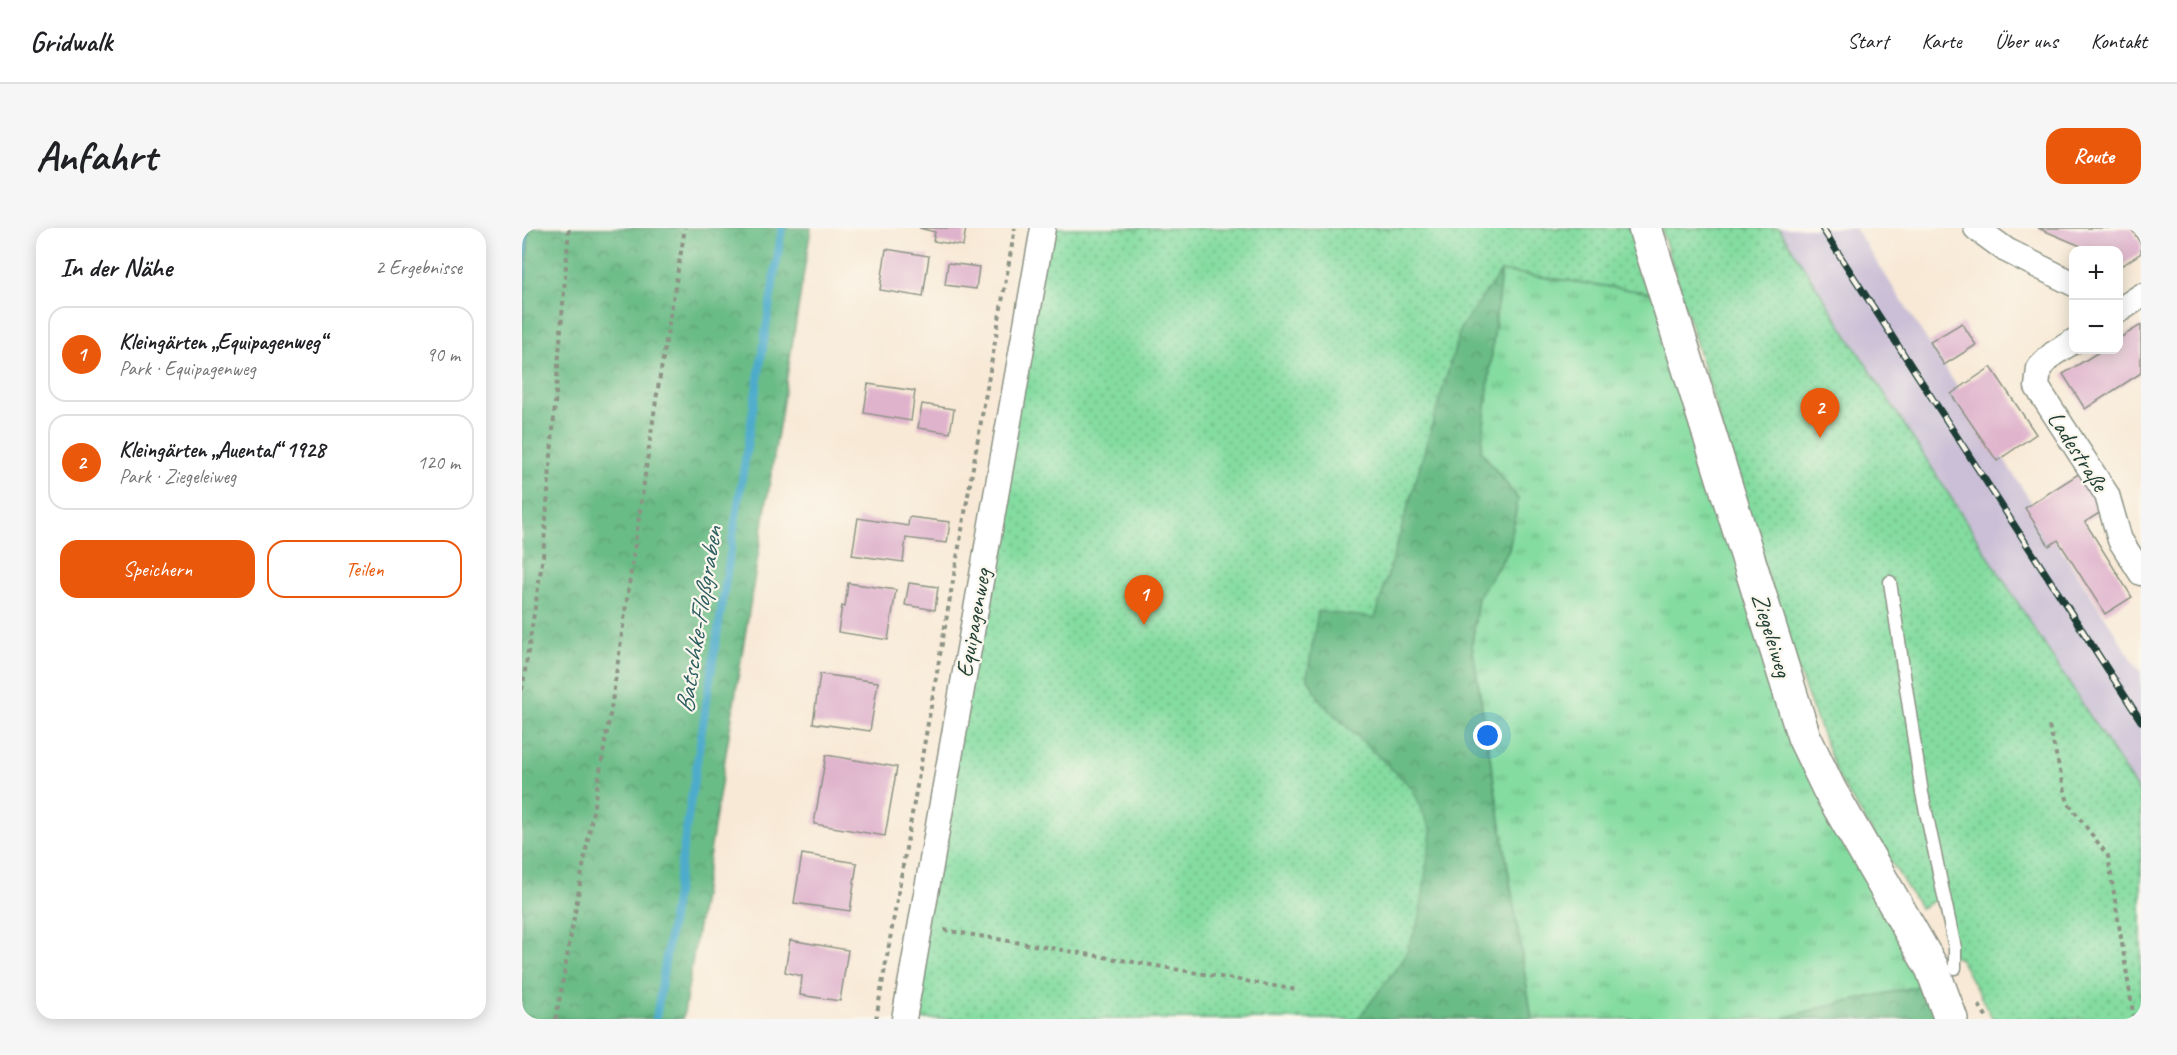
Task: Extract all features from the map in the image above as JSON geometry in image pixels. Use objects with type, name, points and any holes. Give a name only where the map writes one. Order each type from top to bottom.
[{"type":"main road","name":"Ziegeleiweg","points":[[1645,228],[1804,737],[1829,789],[1932,968],[1951,1019]]},
{"type":"street","name":"Equipagenweg","points":[[904,1019],[1043,228]]},
{"type":"street","points":[[1976,228],[2006,250],[2069,282]]},
{"type":"street","points":[[2123,308],[2141,296]]},
{"type":"street","name":"Ladestraße","points":[[2069,344],[2053,354],[2039,368],[2037,387],[2108,495],[2120,540],[2141,573]]},
{"type":"lane","points":[[1890,582],[1922,793],[1954,948],[1955,968]]},
{"type":"path","points":[[522,690],[543,556],[569,228]]},
{"type":"path","points":[[556,1019],[611,709],[656,400],[685,228]]},
{"type":"path","points":[[876,1019],[1015,228]]},
{"type":"path","points":[[2049,726],[2068,803],[2108,856],[2134,1019]]},
{"type":"path","points":[[920,926],[1298,990]]},
{"type":"shaded area","points":[[1779,228],[1855,228],[2141,673],[2141,796]]},
{"type":"green space","points":[[529,228],[811,228],[683,1019],[522,1019],[522,328]]},
{"type":"green space","points":[[1043,228],[1645,228],[1666,295],[1501,271],[1461,327],[1375,618],[1318,611],[1307,677],[1322,703],[1413,789],[1431,831],[1420,917],[1404,958],[1358,1019],[904,1019]]},
{"type":"green space","points":[[1661,228],[1779,228],[2141,796],[2141,1019],[1993,1019],[1960,959],[1951,955],[1937,899],[1920,908],[1839,779],[1790,649]]},
{"type":"green space","points":[[1501,271],[1666,295],[1804,737],[1937,982],[1781,1019],[1532,1019],[1472,645],[1478,597],[1509,550],[1518,499],[1481,451]]},
{"type":"green space","points":[[1501,271],[1481,451],[1518,499],[1509,550],[1478,597],[1472,645],[1532,1019],[1358,1019],[1404,958],[1413,789],[1322,703],[1307,676],[1318,611],[1375,618],[1461,327]]},
{"type":"green space","points":[[1937,982],[1951,1019],[1781,1019],[1816,1009]]},
{"type":"water","points":[[522,228],[529,228],[522,328]]},
{"type":"building","points":[[919,228],[966,228],[963,246],[933,241],[935,232]]},
{"type":"building","points":[[2038,228],[2131,228],[2141,244],[2141,253],[2123,265],[2123,246],[2081,246]]},
{"type":"building","points":[[886,249],[929,256],[923,297],[880,290]]},
{"type":"building","points":[[948,263],[979,267],[976,289],[945,285]]},
{"type":"building","points":[[1962,323],[1976,345],[1944,365],[1930,342]]},
{"type":"building","points":[[2141,325],[2141,373],[2085,409],[2063,374],[2096,354],[2123,354],[2123,336]]},
{"type":"building","points":[[1991,367],[2036,434],[1997,461],[1951,394]]},
{"type":"building","points":[[868,384],[915,391],[911,421],[864,413]]},
{"type":"building","points":[[922,404],[954,409],[950,433],[918,428]]},
{"type":"building","points":[[2080,473],[2104,510],[2085,522],[2132,597],[2105,614],[2058,540],[2049,546],[2025,508]]},
{"type":"building","points":[[909,517],[950,522],[947,543],[906,538],[903,562],[852,555],[858,518],[908,526]]},
{"type":"building","points":[[848,583],[896,590],[888,640],[838,632],[842,606],[845,607]]},
{"type":"building","points":[[909,583],[938,587],[935,610],[905,605]]},
{"type":"building","points":[[820,674],[878,682],[870,731],[813,723]]},
{"type":"building","points":[[826,755],[897,767],[885,836],[814,824]]},
{"type":"building","points":[[802,854],[857,863],[850,911],[794,903]]},
{"type":"building","points":[[790,940],[848,950],[840,1001],[800,995],[802,976],[785,972]]},
{"type":"waterway","name":"Batschke‐Floßgraben","points":[[656,1019],[782,228]]},
{"type":"railway","points":[[1822,228],[2141,721]]},
{"type":"place","name":"Kleingärten „Auental“ 1928","points":[[1820,438]]},
{"type":"place","name":"Kleingärten „Equipagenweg“","points":[[1144,625]]}]
